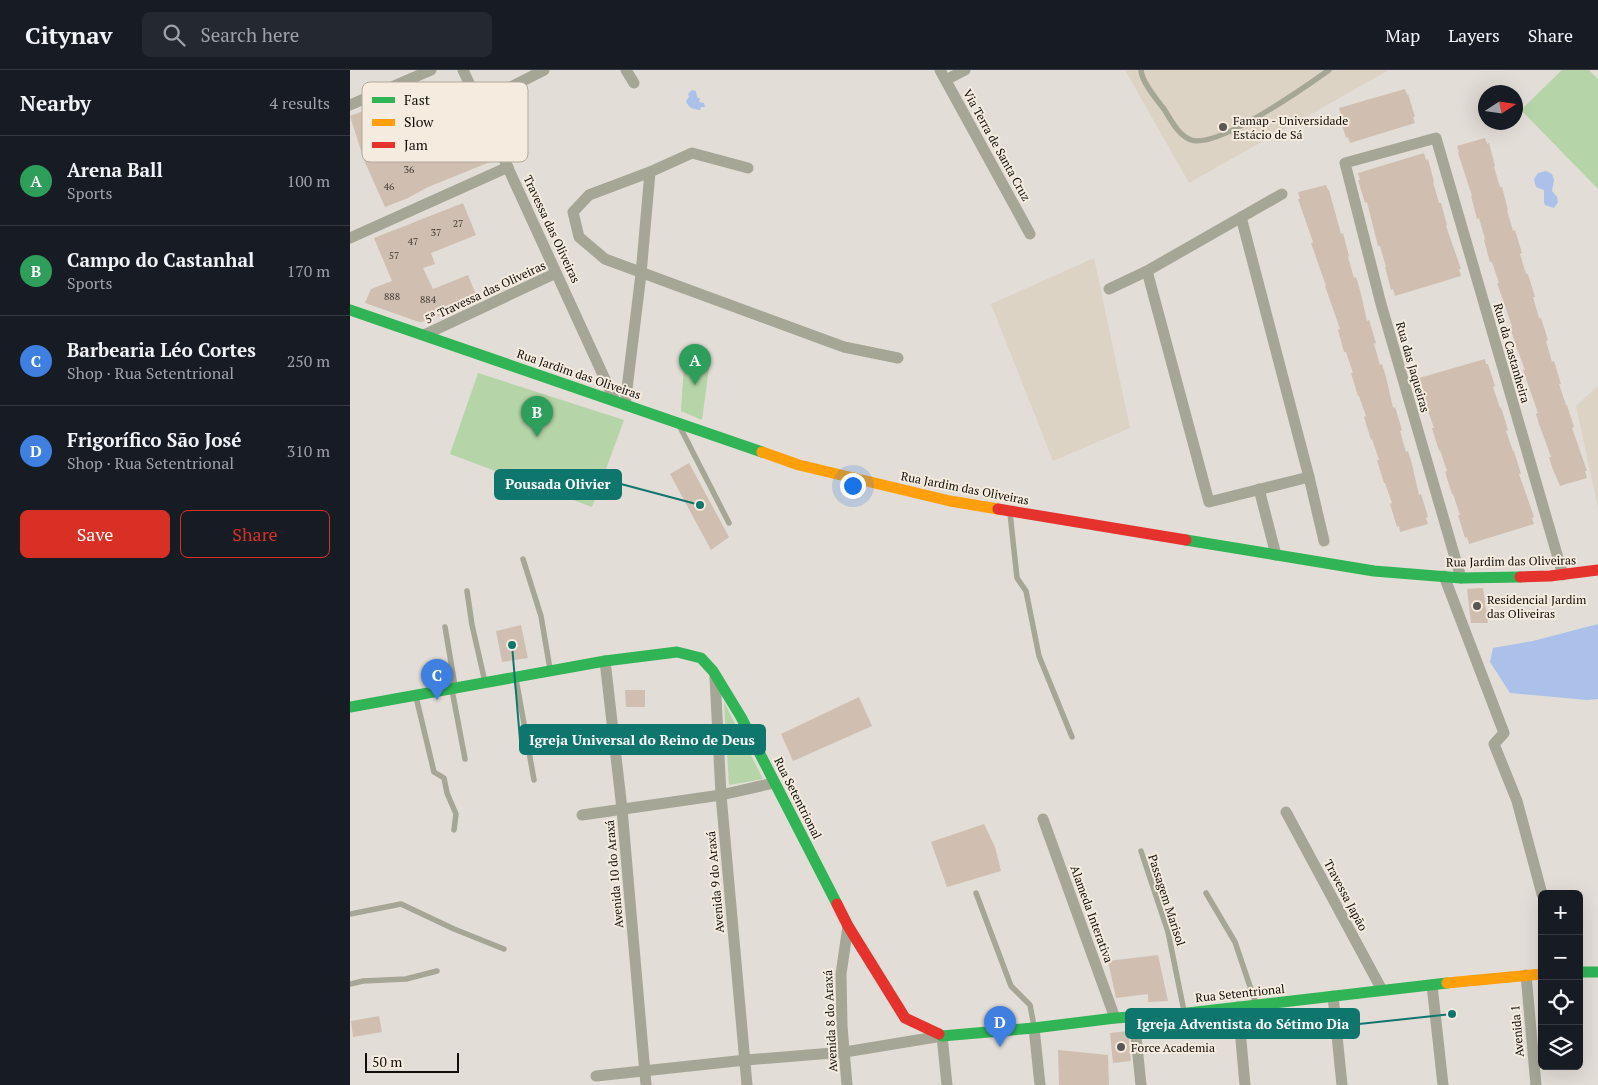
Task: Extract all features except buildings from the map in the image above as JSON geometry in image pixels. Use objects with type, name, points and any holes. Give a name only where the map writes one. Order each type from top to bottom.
[{"type":"street","points":[[403,82],[431,70]]},
{"type":"street","name":"Travessa das Oliveiras","points":[[463,70],[469,82]]},
{"type":"street","points":[[521,82],[544,70]]},
{"type":"street","points":[[626,70],[634,83]]},
{"type":"street","name":"Via Terra de Santa Cruz","points":[[940,70],[1030,234]]},
{"type":"street","points":[[946,80],[965,70]]},
{"type":"street","points":[[350,105],[362,100]]},
{"type":"street","name":"Rua da Castanheira","points":[[1345,163],[1436,138],[1562,575]]},
{"type":"street","points":[[748,168],[692,153],[650,172],[589,195],[573,212],[579,237],[605,259],[641,274],[844,347],[898,358]]},
{"type":"street","name":"Travessa das Oliveiras","points":[[506,162],[556,273],[620,403]]},
{"type":"street","name":"Rua das Jaqueiras","points":[[1345,163],[1381,304],[1461,578]]},
{"type":"street","points":[[350,238],[508,167]]},
{"type":"street","points":[[620,403],[641,274],[650,172]]},
{"type":"street","points":[[1110,289],[1147,271],[1282,194]]},
{"type":"street","points":[[1241,217],[1324,541]]},
{"type":"street","points":[[1147,271],[1209,502],[1308,477]]},
{"type":"street","name":"5ª Travessa das Oliveiras","points":[[424,335],[556,273]]},
{"type":"street","name":"Rua Jardim das Oliveiras","points":[[350,310],[799,465],[950,501],[1374,571],[1461,578],[1562,575],[1598,570]]},
{"type":"street","points":[[1259,490],[1276,555]]},
{"type":"street","points":[[1444,576],[1504,733],[1494,744],[1517,801],[1541,890]]},
{"type":"street","name":"Rua Setentrional","points":[[350,707],[605,661],[677,652],[701,658],[710,666],[741,717],[848,926],[905,1018],[942,1036]]},
{"type":"street","name":"Avenida 10 do Araxá","points":[[605,661],[622,809],[646,1085]]},
{"type":"street","name":"Avenida 9 do Araxá","points":[[715,675],[720,795],[748,1085]]},
{"type":"street","points":[[582,815],[720,795],[774,783]]},
{"type":"street","name":"Travessa Japão","points":[[1286,812],[1382,990]]},
{"type":"street","name":"Alameda Interativa","points":[[1043,820],[1115,1018]]},
{"type":"street","name":"Avenida 8 do Araxá","points":[[847,1085],[842,1026],[841,974],[848,926]]},
{"type":"street","points":[[1583,972],[1598,972]]},
{"type":"street","name":"Rua Setentrional","points":[[596,1076],[746,1060],[845,1052],[942,1036],[1034,1028],[1115,1018],[1185,1013],[1538,974]]},
{"type":"street","name":"Avenida 1","points":[[1526,975],[1536,1085]]},
{"type":"street","points":[[1432,985],[1444,1085]]},
{"type":"street","points":[[1333,996],[1342,1085]]},
{"type":"street","points":[[1238,1007],[1245,1085]]},
{"type":"street","points":[[1134,1017],[1141,1085]]},
{"type":"street","points":[[1034,1028],[1040,1085]]},
{"type":"street","points":[[942,1036],[947,1085]]},
{"type":"lane","points":[[1141,70],[1141,74],[1149,89],[1182,135],[1192,140],[1200,141],[1212,139],[1248,123],[1329,70]]},
{"type":"lane","points":[[679,425],[729,523]]},
{"type":"lane","points":[[1010,511],[1017,578],[1026,591],[1039,656],[1072,737]]},
{"type":"lane","points":[[523,559],[541,616],[550,671]]},
{"type":"lane","points":[[467,591],[472,625],[485,682]]},
{"type":"lane","points":[[445,627],[465,760]]},
{"type":"lane","points":[[516,677],[534,780]]},
{"type":"lane","points":[[416,695],[434,772],[444,778],[447,793],[456,814],[454,830]]},
{"type":"lane","name":"Passagem Marisol","points":[[1141,852],[1168,932],[1185,1013]]},
{"type":"lane","points":[[976,893],[1011,986],[1030,1005],[1034,1028]]},
{"type":"lane","points":[[1206,893],[1235,942],[1257,1005]]},
{"type":"lane","points":[[350,914],[401,904],[454,929],[504,949]]},
{"type":"lane","points":[[350,984],[406,979],[437,971]]},
{"type":"shaded area","name":"Famap - Universidade Estácio de Sá","points":[[1125,70],[1389,70],[1189,183]]},
{"type":"shaded area","points":[[1094,258],[1130,428],[1053,461],[991,304]]},
{"type":"shaded area","points":[[1598,386],[1598,508],[1576,406]]},
{"type":"green space","points":[[1562,70],[1589,70],[1598,79],[1598,189],[1523,112],[1523,108]]},
{"type":"green space","points":[[685,351],[710,360],[702,420],[681,411]]},
{"type":"green space","points":[[478,373],[624,420],[592,507],[450,454]]},
{"type":"green space","points":[[724,702],[763,779],[729,785]]},
{"type":"water","points":[[692,90],[696,91],[697,97],[700,99],[699,102],[704,103],[705,107],[701,107],[700,110],[694,109],[687,104],[688,94]]},
{"type":"water","points":[[1546,171],[1552,174],[1554,180],[1552,191],[1557,197],[1558,202],[1554,208],[1545,205],[1544,190],[1536,187],[1534,179],[1538,173]]},
{"type":"water","points":[[1598,624],[1598,699],[1587,700],[1510,693],[1490,662],[1493,648],[1533,641]]},
{"type":"traffic: fast","points":[[350,310],[762,452]]},
{"type":"traffic: fast","points":[[1186,540],[1374,571],[1461,578],[1520,577]]},
{"type":"traffic: fast","points":[[350,707],[605,661],[677,652],[701,658],[713,671],[741,717],[837,904]]},
{"type":"traffic: fast","points":[[1583,972],[1598,972]]},
{"type":"traffic: fast","points":[[939,1034],[942,1036],[1034,1028],[1115,1018],[1179,1014],[1447,983]]},
{"type":"traffic: slow","points":[[762,452],[799,465],[950,501],[998,509]]},
{"type":"traffic: slow","points":[[1447,983],[1538,974]]},
{"type":"traffic: jam","points":[[998,509],[1186,540]]},
{"type":"traffic: jam","points":[[1520,577],[1550,576],[1598,570]]},
{"type":"traffic: jam","points":[[837,904],[848,926],[905,1018],[939,1034]]},
{"type":"place","name":"Famap - Universidade Estácio de Sá","points":[[1223,127]]},
{"type":"place","name":"Arena Ball","points":[[695,385]]},
{"type":"place","name":"Campo do Castanhal","points":[[537,437]]},
{"type":"place","name":"Pousada Olivier","points":[[700,505]]},
{"type":"place","name":"Residencial Jardim das Oliveiras","points":[[1477,606]]},
{"type":"place","name":"Igreja Universal do Reino de Deus","points":[[512,645]]},
{"type":"place","name":"Barbearia Léo Cortes","points":[[437,700]]},
{"type":"place","name":"Igreja Adventista do Sétimo Dia","points":[[1452,1014]]},
{"type":"place","name":"Frigorífico São José","points":[[1000,1047]]},
{"type":"place","name":"Force Academia","points":[[1121,1047]]}]
